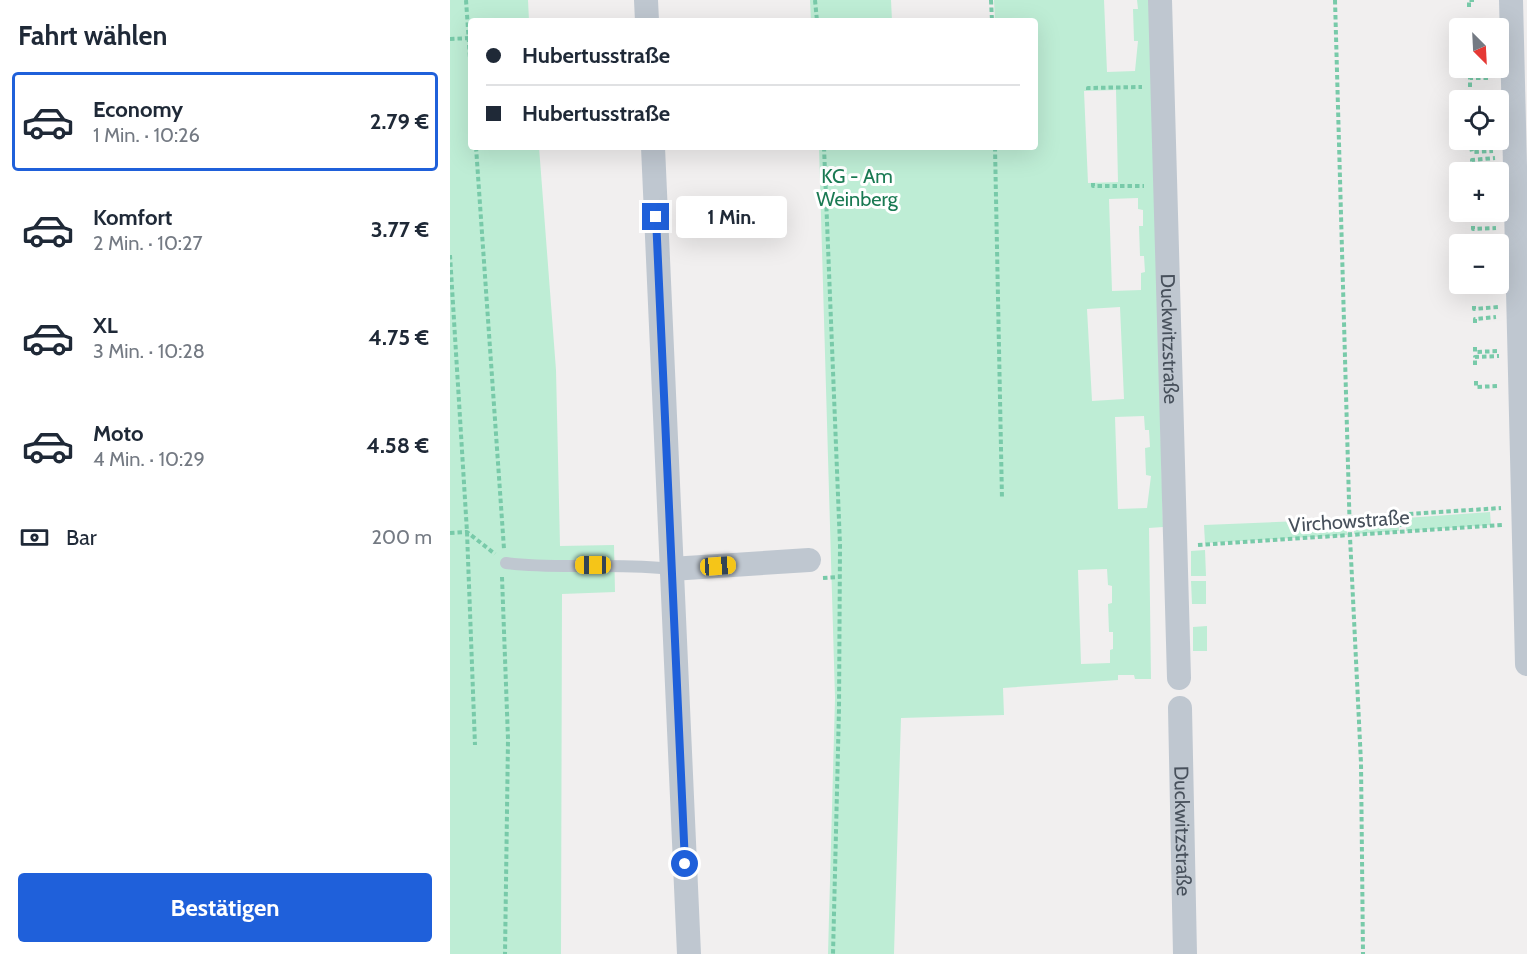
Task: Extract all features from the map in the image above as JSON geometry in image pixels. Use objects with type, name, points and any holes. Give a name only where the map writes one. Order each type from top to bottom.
[{"type":"street","points":[[646,0],[647,18]]},
{"type":"street","name":"Duckwitzstraße","points":[[1160,0],[1179,678]]},
{"type":"street","points":[[1511,0],[1521,143],[1523,515],[1527,664]]},
{"type":"street","points":[[653,150],[689,954]]},
{"type":"street","points":[[672,570],[809,560]]},
{"type":"street","name":"Duckwitzstraße","points":[[1179,708],[1185,954]]},
{"type":"lane","points":[[506,563],[526,566],[642,565],[672,570]]},
{"type":"path","points":[[466,0],[468,19]]},
{"type":"path","points":[[815,0],[817,18]]},
{"type":"path","points":[[991,0],[992,18]]},
{"type":"path","points":[[1335,0],[1349,518],[1361,763],[1363,954]]},
{"type":"path","points":[[1469,7],[1469,0],[1475,0]]},
{"type":"path","points":[[450,39],[468,38]]},
{"type":"path","points":[[1470,78],[1470,87]]},
{"type":"path","points":[[1088,90],[1088,88],[1163,87]]},
{"type":"path","points":[[476,150],[506,563],[501,580],[508,739],[505,954]]},
{"type":"path","points":[[824,150],[840,544],[839,709],[833,954]]},
{"type":"path","points":[[995,150],[1002,499]]},
{"type":"path","points":[[1093,183],[1093,186],[1166,187]]},
{"type":"path","points":[[450,255],[467,532],[475,745]]},
{"type":"path","points":[[1475,352],[1475,365]]},
{"type":"path","points":[[1476,381],[1476,387]]},
{"type":"path","points":[[1349,518],[1401,515],[1523,515]]},
{"type":"path","points":[[1401,515],[1402,533]]},
{"type":"path","name":"Virchowstraße","points":[[1176,547],[1402,533],[1523,515]]},
{"type":"path","points":[[450,533],[467,532],[506,563]]},
{"type":"green space","points":[[450,0],[528,0],[529,18],[468,18],[468,150],[539,150],[556,370],[560,546],[614,545],[615,592],[562,594],[561,954],[450,954]]},
{"type":"green space","points":[[810,0],[891,0],[892,18],[811,18]]},
{"type":"green space","name":"KG - Am Weinberg","points":[[994,0],[1104,0],[1107,72],[1135,71],[1138,41],[1134,41],[1133,9],[1138,9],[1137,0],[1150,0],[1163,527],[1149,528],[1151,679],[1135,679],[1134,675],[1118,675],[1118,680],[1003,688],[1004,715],[901,718],[894,954],[828,954],[835,698],[819,150],[1038,150],[1038,18],[995,18]],"holes":[[[1116,90],[1118,182],[1088,183],[1084,91]],[[1138,198],[1138,209],[1143,210],[1143,226],[1139,226],[1140,256],[1144,256],[1145,272],[1141,273],[1141,290],[1112,291],[1109,199]],[[1120,307],[1124,399],[1092,401],[1087,309]],[[1144,416],[1145,430],[1149,430],[1150,447],[1145,448],[1146,475],[1151,476],[1147,508],[1118,509],[1115,417]],[[1107,569],[1108,585],[1112,586],[1112,603],[1108,604],[1109,632],[1113,632],[1110,663],[1081,664],[1078,570]]]},
{"type":"green space","points":[[1490,512],[1491,525],[1406,531],[1406,518]]},
{"type":"green space","points":[[1398,517],[1399,531],[1354,534],[1354,520]]},
{"type":"green space","points":[[1347,519],[1347,535],[1205,543],[1204,525]]},
{"type":"green space","points":[[1205,550],[1206,576],[1191,576],[1191,551]]},
{"type":"green space","points":[[1191,581],[1206,581],[1206,604],[1192,604]]},
{"type":"green space","points":[[1207,626],[1207,651],[1193,651],[1193,627]]},
{"type":"route","points":[[656,217],[685,864]]}]
